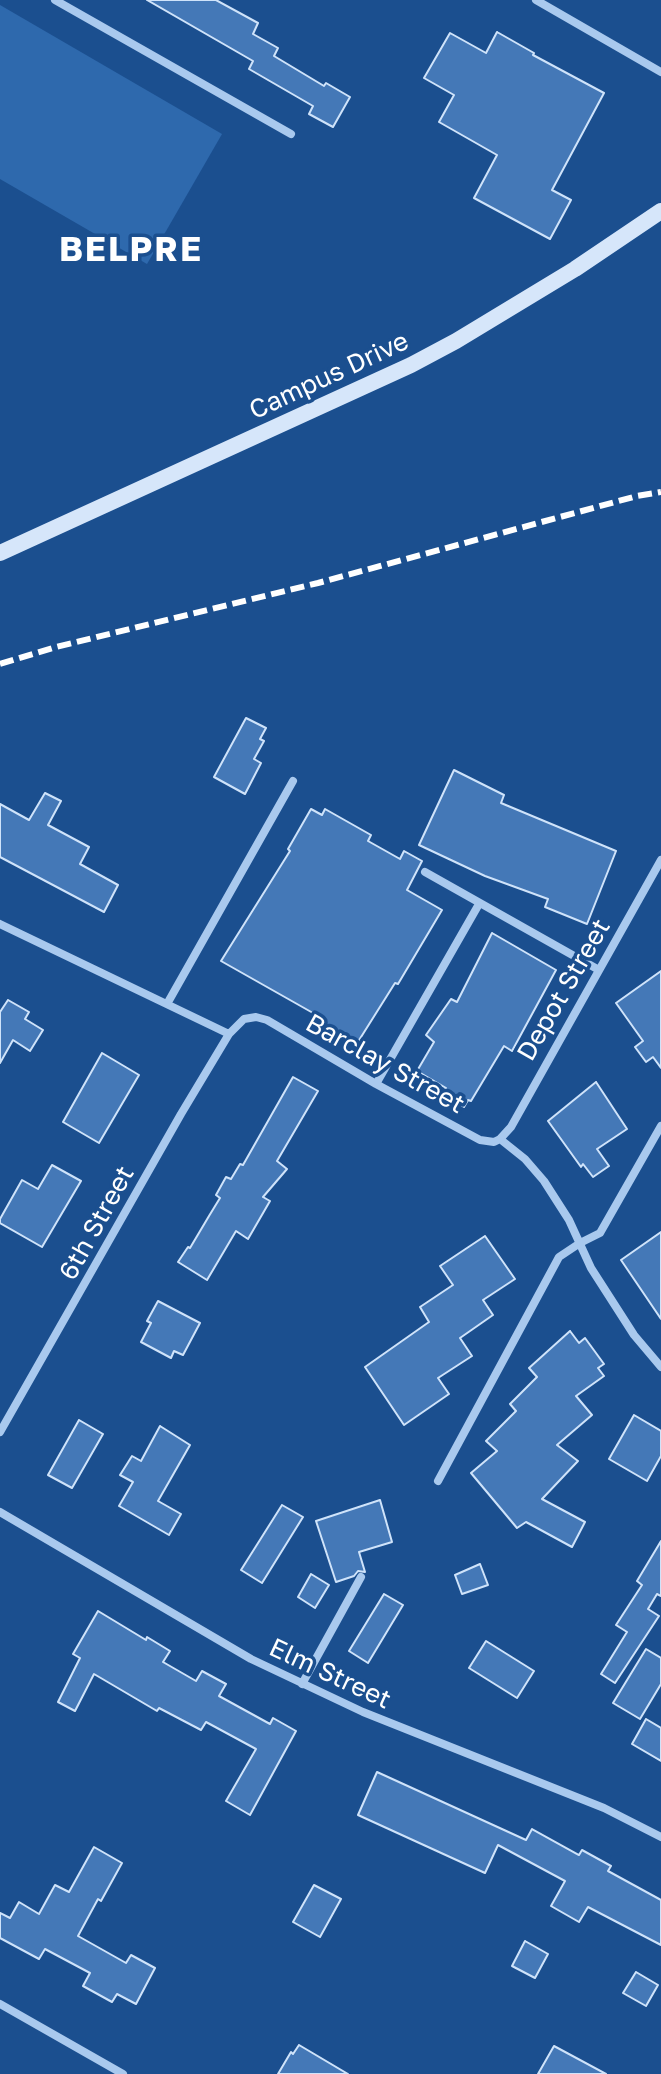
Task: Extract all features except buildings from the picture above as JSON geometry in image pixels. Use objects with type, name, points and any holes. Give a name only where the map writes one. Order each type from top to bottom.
[{"type":"street","points":[[55,0],[291,134]]},
{"type":"street","points":[[536,0],[661,72]]},
{"type":"street","name":"Campus Drive","points":[[0,553],[411,365],[575,269],[661,211]]},
{"type":"street","points":[[167,1004],[293,781]]},
{"type":"street","name":"Depot Street","points":[[500,1139],[511,1127],[661,860]]},
{"type":"street","points":[[425,872],[599,970]]},
{"type":"street","points":[[376,1084],[479,904]]},
{"type":"street","points":[[0,924],[229,1034]]},
{"type":"street","name":"Barclay Street","points":[[229,1034],[244,1019],[256,1017],[267,1020],[480,1140],[486,1143],[500,1139],[525,1159],[544,1181],[569,1220],[591,1268],[634,1335],[661,1367]]},
{"type":"street","name":"6th Street","points":[[0,1432],[229,1034]]},
{"type":"street","points":[[438,1481],[559,1257],[600,1233],[661,1126]]},
{"type":"street","name":"Elm Street","points":[[0,1512],[251,1659],[363,1712],[604,1808],[661,1837]]},
{"type":"street","points":[[302,1684],[361,1577]]},
{"type":"street","points":[[0,2004],[123,2074]]},
{"type":"shaded area","points":[[0,5],[222,134],[147,264],[0,179]]},
{"type":"railway","points":[[0,664],[661,492]]},
{"type":"district","name":"BELPRE","points":[[131,250]]}]
